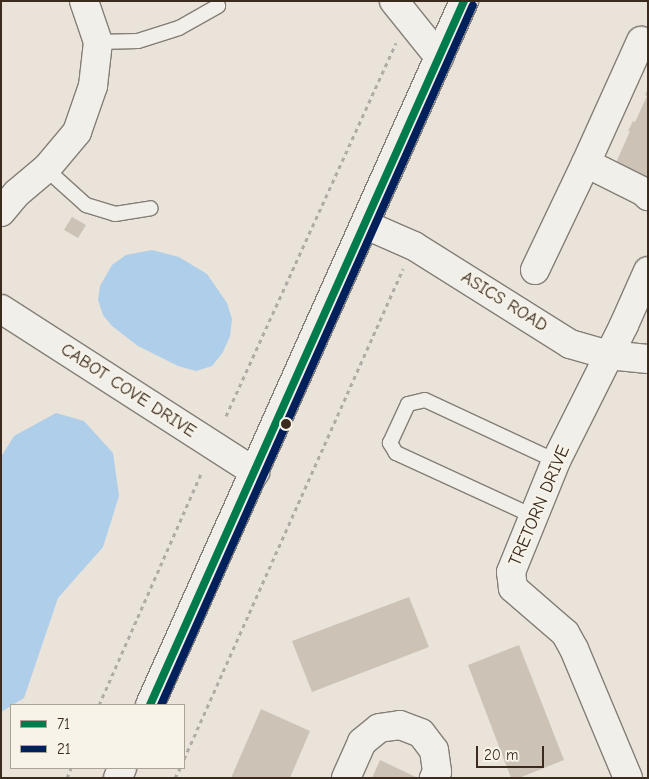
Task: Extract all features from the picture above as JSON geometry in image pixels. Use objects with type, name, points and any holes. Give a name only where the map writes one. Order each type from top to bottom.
[{"type":"street","points":[[1,212],[17,193],[46,169],[77,132],[93,86],[98,42],[84,1]]},
{"type":"street","points":[[150,704],[366,225],[464,1]]},
{"type":"street","points":[[401,9],[439,57]]},
{"type":"street","points":[[535,270],[641,41]]},
{"type":"street","points":[[586,163],[644,192],[648,196]]},
{"type":"street","name":"ASICS ROAD","points":[[366,225],[414,246],[570,344],[608,355],[648,359]]},
{"type":"street","name":"TRETORN DRIVE","points":[[648,271],[556,461],[511,572],[513,588],[564,633],[574,648],[629,778],[648,772]]},
{"type":"street","name":"CABOT COVE DRIVE","points":[[1,309],[255,472]]},
{"type":"street","points":[[346,778],[362,742],[379,728],[400,725],[421,733],[434,750],[436,772],[434,778]]},
{"type":"lane","points":[[98,42],[138,41],[179,28],[218,6]]},
{"type":"lane","points":[[46,169],[86,205],[114,214],[151,208]]},
{"type":"lane","points":[[533,516],[396,453],[390,443],[408,404],[424,400],[556,461]]},
{"type":"path","points":[[226,416],[401,9]]},
{"type":"path","points":[[185,757],[404,266]]},
{"type":"path","points":[[99,704],[201,474]]},
{"type":"water","points":[[152,250],[179,257],[207,274],[227,303],[232,319],[230,336],[223,352],[212,366],[196,371],[178,366],[138,346],[112,326],[103,315],[98,300],[100,286],[112,265],[126,255]]},
{"type":"water","points":[[56,413],[84,421],[113,453],[119,496],[103,547],[58,598],[24,698],[14,704],[10,704],[10,707],[1,712],[1,457],[14,436]]},
{"type":"building","points":[[648,88],[648,180],[615,165],[630,131],[628,131],[633,121],[635,122],[647,96],[645,95]]},
{"type":"building","points":[[72,217],[86,225],[78,238],[64,230]]},
{"type":"building","points":[[409,597],[429,647],[312,692],[292,641]]},
{"type":"building","points":[[519,645],[564,760],[519,778],[511,778],[468,665]]},
{"type":"building","points":[[261,709],[310,731],[290,778],[231,778]]},
{"type":"building","points":[[380,760],[418,778],[372,778]]},
{"type":"transit line","name":"71","points":[[150,704],[464,1]]},
{"type":"transit line","name":"21","points":[[161,704],[473,5]]}]
